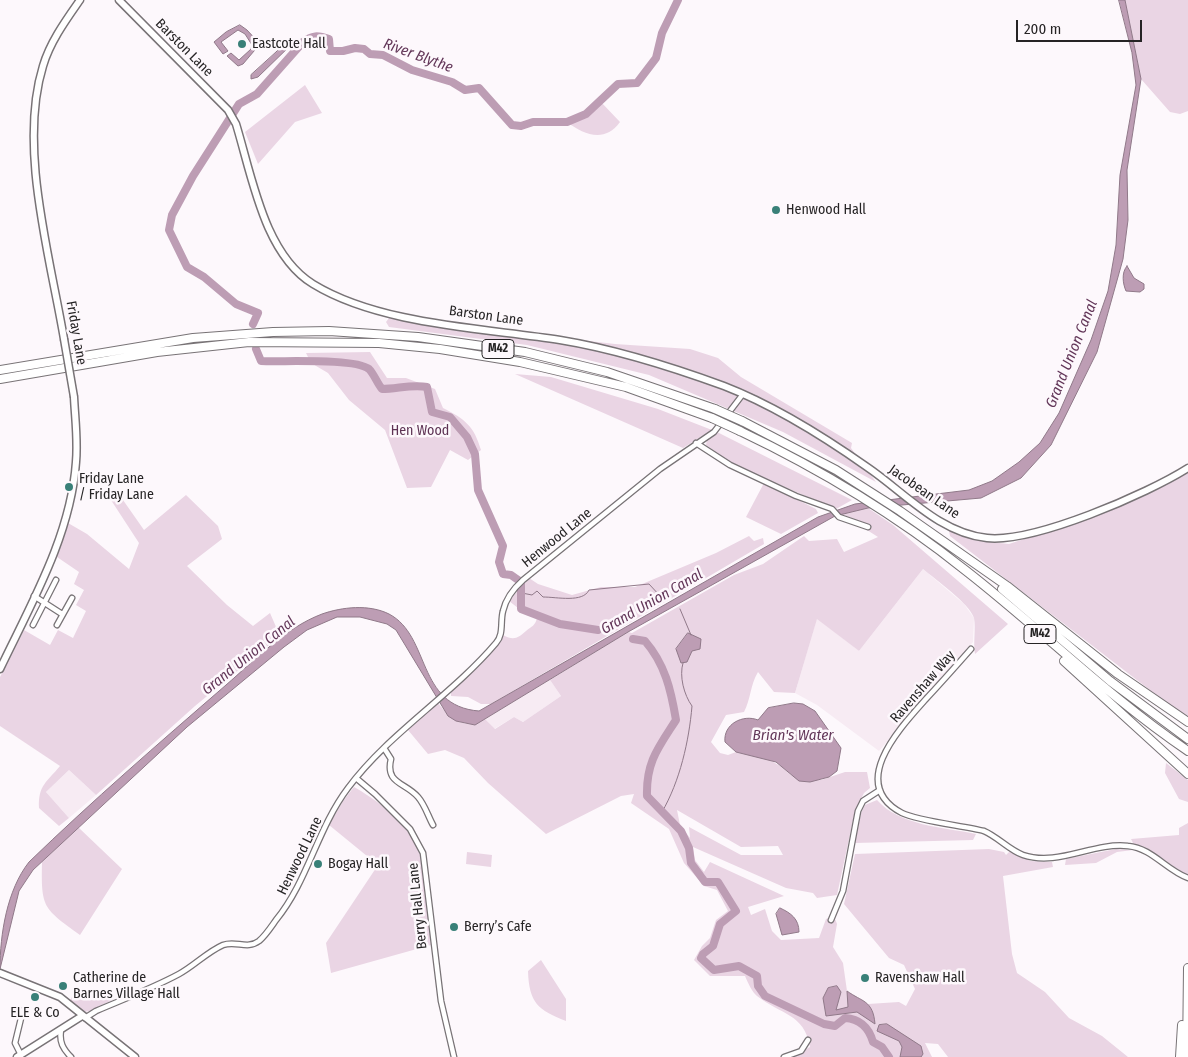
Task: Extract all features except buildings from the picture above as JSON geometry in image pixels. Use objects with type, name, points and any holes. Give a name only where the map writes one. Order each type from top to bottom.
[{"type":"highway","name":"M42","points":[[0,370],[193,338],[274,332],[329,331],[418,337],[534,354],[607,372],[742,421],[804,452],[868,490],[932,533],[972,563],[1110,681],[1188,740]]},
{"type":"highway","name":"M42","points":[[0,379],[157,352],[249,342],[379,343],[440,349],[520,362],[626,387],[712,418],[796,459],[858,494],[966,570],[1103,688],[1188,752]]},
{"type":"highway","points":[[932,533],[1007,586],[1118,674],[1188,722]]},
{"type":"highway","points":[[937,548],[1188,774]]},
{"type":"highway","points":[[1180,1057],[1187,972]]},
{"type":"highway","points":[[1187,972],[1187,1057]]},
{"type":"street","name":"Friday Lane","points":[[0,669],[55,547],[73,482],[76,461],[74,397],[38,191],[33,152],[34,111],[43,64],[64,22],[80,0]]},
{"type":"street","name":"Barston Lane","points":[[119,0],[228,110],[236,124],[271,234],[284,256],[312,283],[366,308],[444,323],[574,343],[629,356],[743,394]]},
{"type":"street","points":[[743,394],[714,432],[696,443],[730,465],[788,492],[832,509],[840,517],[868,527]]},
{"type":"street","name":"Jacobean Lane","points":[[743,394],[839,448],[944,524],[958,531],[990,538],[1010,537],[1054,525],[1143,493],[1188,468]]},
{"type":"street","name":"Henwood Lane","points":[[84,1017],[177,975],[220,947],[231,943],[245,946],[258,942],[288,906],[341,798],[356,778],[384,748],[464,678],[498,641],[505,605],[521,582],[696,443]]},
{"type":"street","points":[[33,625],[56,580]]},
{"type":"street","points":[[34,596],[44,601],[48,608],[62,614]]},
{"type":"street","points":[[57,625],[72,598]]},
{"type":"street","name":"Ravenshaw Way","points":[[880,790],[879,768],[888,747],[904,723],[971,648]]},
{"type":"street","points":[[384,748],[391,758],[389,769],[391,776],[418,796],[433,825]]},
{"type":"street","name":"Berry Hall Lane","points":[[356,778],[410,829],[423,853],[440,1001],[454,1057]]},
{"type":"street","points":[[831,920],[843,891],[858,811],[863,801],[880,790],[883,797],[894,808],[904,814],[984,830],[995,835],[1021,854],[1028,856],[1053,858],[1100,848],[1129,846],[1148,852],[1175,872],[1188,878]]},
{"type":"street","points":[[1,974],[60,997],[135,1057]]},
{"type":"street","points":[[23,1010],[15,1043],[19,1056],[84,1017]]},
{"type":"street","points":[[61,1030],[60,1039],[64,1050],[71,1057]]},
{"type":"street","points":[[784,1057],[801,1051],[808,1040]]},
{"type":"shaded area","points":[[923,569],[964,604],[974,618],[973,642],[879,751],[817,705],[795,693],[817,618],[859,651]]},
{"type":"shaded area","points":[[550,680],[561,696],[523,722],[514,717],[494,729],[485,719]]},
{"type":"shaded area","points":[[69,770],[96,795],[69,818],[46,792]]},
{"type":"green space","points":[[1125,0],[1188,0],[1188,111],[1180,114],[1170,112],[1141,79]]},
{"type":"green space","points":[[305,85],[322,113],[295,122],[258,164],[245,132]]},
{"type":"green space","points":[[600,101],[620,122],[608,133],[594,135],[580,130],[567,122],[586,114]]},
{"type":"green space","points":[[389,318],[615,344],[690,349],[718,358],[741,377],[852,443],[851,448],[876,482],[783,432],[649,375],[527,345],[389,327],[386,322]]},
{"type":"green space","name":"Hen Wood","points":[[370,352],[387,378],[406,378],[435,389],[443,408],[468,424],[475,435],[481,450],[468,460],[450,450],[431,487],[407,488],[385,430],[349,400],[328,373],[311,363],[306,353]]},
{"type":"green space","points":[[515,374],[551,377],[658,409],[712,430],[683,448]]},
{"type":"green space","points":[[717,432],[852,500],[836,509],[731,464],[706,445],[707,440]]},
{"type":"green space","points":[[1188,473],[1188,716],[1168,704],[950,536],[949,531],[990,542],[1009,544],[1096,515],[1145,496]]},
{"type":"green space","points":[[764,483],[816,509],[818,513],[781,534],[746,517]]},
{"type":"green space","points":[[116,490],[144,530],[186,495],[218,526],[222,539],[187,566],[227,605],[253,626],[270,613],[280,636],[195,706],[96,795],[69,770],[46,792],[69,818],[59,826],[39,808],[39,800],[44,784],[60,766],[0,726],[0,677],[24,630],[50,645],[58,630],[73,638],[86,611],[76,605],[84,590],[74,584],[79,572],[57,557],[68,523],[87,534],[129,569],[139,543],[109,497]]},
{"type":"green space","points":[[868,508],[893,525],[1008,624],[975,654],[975,622],[971,612],[944,585],[923,569],[859,651],[817,619],[795,693],[774,692],[758,672],[744,712],[726,715],[711,742],[720,753],[728,755],[736,752],[768,759],[791,775],[821,780],[845,772],[867,772],[870,788],[864,793],[855,811],[837,895],[817,898],[813,893],[786,888],[693,847],[695,860],[704,872],[710,862],[784,896],[748,907],[751,915],[765,909],[772,931],[781,940],[819,938],[826,919],[834,916],[837,924],[833,947],[843,963],[847,991],[868,1004],[899,1002],[906,1006],[915,989],[904,965],[889,958],[844,904],[855,854],[989,849],[1004,852],[1006,855],[1010,851],[1031,861],[1052,862],[1053,867],[1003,876],[1012,954],[1017,973],[1045,992],[1069,1018],[1102,1036],[1128,1057],[948,1057],[938,1044],[925,1043],[932,1057],[790,1057],[810,1047],[803,1027],[790,1016],[757,996],[745,976],[710,976],[694,960],[702,946],[710,938],[716,920],[728,911],[717,890],[704,886],[684,863],[669,829],[631,803],[634,794],[621,796],[546,834],[488,783],[464,758],[445,750],[428,754],[408,730],[438,703],[459,722],[471,724],[485,719],[495,729],[514,717],[523,722],[561,696],[550,680],[628,632],[632,633],[734,575],[763,564],[804,536],[809,541],[837,539],[844,552],[878,537],[867,530],[869,525],[841,514]],"holes":[[[677,810],[741,847],[778,846],[783,855],[741,855],[689,827],[690,838],[680,825]]]},
{"type":"green space","points":[[749,536],[754,541],[763,538],[764,544],[491,704],[481,704],[468,697],[451,696],[451,692],[470,674],[503,635],[516,638],[534,624],[537,618],[527,615],[509,601],[529,578],[538,584],[572,595],[601,587],[635,587],[716,553]]},
{"type":"green space","points":[[1166,763],[1188,780],[1188,802],[1179,799],[1165,773]]},
{"type":"green space","points":[[354,787],[379,803],[396,817],[410,832],[420,849],[427,890],[431,945],[331,973],[326,943],[378,865],[329,825]]},
{"type":"green space","points":[[877,800],[887,809],[910,820],[976,834],[973,840],[855,843],[861,813],[865,805]]},
{"type":"green space","points":[[1188,823],[1188,876],[1153,853],[1133,843],[1131,839],[1179,835],[1179,828]]},
{"type":"green space","points":[[78,827],[122,869],[80,935],[51,912],[47,906],[42,889],[42,862]]},
{"type":"green space","points":[[1116,849],[1133,850],[1117,852],[1096,863],[1065,865],[1066,859]]},
{"type":"green space","points":[[467,852],[492,855],[491,867],[466,864]]},
{"type":"green space","points":[[541,960],[566,999],[566,1021],[542,1009],[530,991],[528,971]]},
{"type":"green space","points":[[77,989],[114,999],[91,1011],[83,1012],[70,1000]]},
{"type":"water","points":[[1119,0],[1125,0],[1141,79],[1127,170],[1128,220],[1123,259],[1097,352],[1051,445],[1021,478],[981,498],[868,508],[835,516],[628,632],[475,725],[456,721],[448,716],[396,630],[387,624],[360,617],[337,617],[307,630],[187,727],[33,870],[19,891],[0,969],[1,941],[6,913],[15,886],[29,862],[101,794],[259,655],[295,627],[308,620],[322,614],[347,608],[373,609],[389,614],[402,624],[412,638],[434,684],[444,697],[459,706],[479,711],[818,517],[855,504],[969,490],[992,481],[1019,462],[1040,443],[1059,413],[1091,340],[1108,291],[1116,245],[1120,175],[1136,85],[1132,53]]},
{"type":"water","points":[[240,25],[260,44],[243,64],[238,66],[227,56],[231,53],[239,60],[251,49],[252,45],[245,34],[238,30],[221,42],[228,51],[223,54],[214,42],[226,32]]},
{"type":"water","points":[[292,38],[294,42],[258,77],[251,79],[251,75]]},
{"type":"water","points":[[1127,266],[1134,278],[1144,284],[1144,289],[1140,292],[1126,291],[1123,275]]},
{"type":"water","points":[[688,633],[701,639],[700,649],[692,651],[687,662],[681,663],[676,649]]},
{"type":"water","name":"Brian's Water","points":[[794,703],[803,704],[815,711],[841,748],[837,771],[829,777],[810,782],[799,781],[776,762],[736,752],[725,742],[727,730],[735,722],[746,718],[758,720],[768,708]]},
{"type":"water","points":[[780,908],[794,917],[798,923],[799,932],[782,935],[776,914]]},
{"type":"water","points":[[837,986],[841,992],[836,1010],[848,1007],[847,991],[869,1006],[874,1016],[875,1024],[857,1012],[826,1016],[823,998],[828,988]]},
{"type":"water","points":[[887,1024],[921,1046],[923,1054],[921,1057],[900,1057],[902,1047],[899,1041],[877,1031],[879,1025]]},
{"type":"waterway","name":"River Blythe","points":[[253,324],[258,313],[236,304],[204,277],[187,267],[169,230],[172,215],[193,176],[239,104],[257,94],[303,42],[318,36],[329,39],[330,51],[343,51],[355,48],[364,49],[370,54],[383,55],[412,70],[452,82],[465,90],[479,88],[512,125],[521,126],[533,122],[567,122],[586,114],[618,84],[637,83],[656,58],[662,33],[678,0]]},
{"type":"waterway","name":"River Blythe","points":[[256,349],[261,361],[318,361],[349,363],[361,366],[369,369],[382,389],[427,387],[432,412],[450,417],[467,437],[475,454],[478,490],[503,546],[499,562],[503,574],[511,575],[521,582],[521,609],[560,624],[598,630]]},
{"type":"waterway","name":"Grand Union Canal","points":[[522,593],[532,595],[537,591],[543,597],[576,598],[586,594],[589,590],[649,584],[661,597]]},
{"type":"waterway","points":[[680,609],[691,635]]},
{"type":"waterway","name":"River Blythe","points":[[633,639],[645,641],[658,659],[672,698],[676,720],[654,756],[647,784],[647,796],[681,831],[689,848],[691,863],[705,882],[718,882],[736,911],[720,924],[713,946],[701,958],[714,970],[739,966],[757,976],[758,986],[765,996],[824,1024],[835,1026],[845,1018],[860,1022],[869,1032],[873,1042],[882,1047],[889,1057]]},
{"type":"waterway","points":[[662,812],[679,774],[691,719],[692,706],[682,679],[683,663]]},
{"type":"place","name":"Eastcote Hall","points":[[242,44]]},
{"type":"place","name":"Henwood Hall","points":[[776,210]]},
{"type":"place","name":"Friday Lane / Friday Lane","points":[[69,487]]},
{"type":"place","name":"Bogay Hall","points":[[318,864]]},
{"type":"place","name":"Berry’s Cafe","points":[[454,927]]},
{"type":"place","name":"Ravenshaw Hall","points":[[865,978]]},
{"type":"place","name":"Catherine de Barnes Village Hall","points":[[63,986]]},
{"type":"place","name":"ELE & Co","points":[[35,997]]}]
